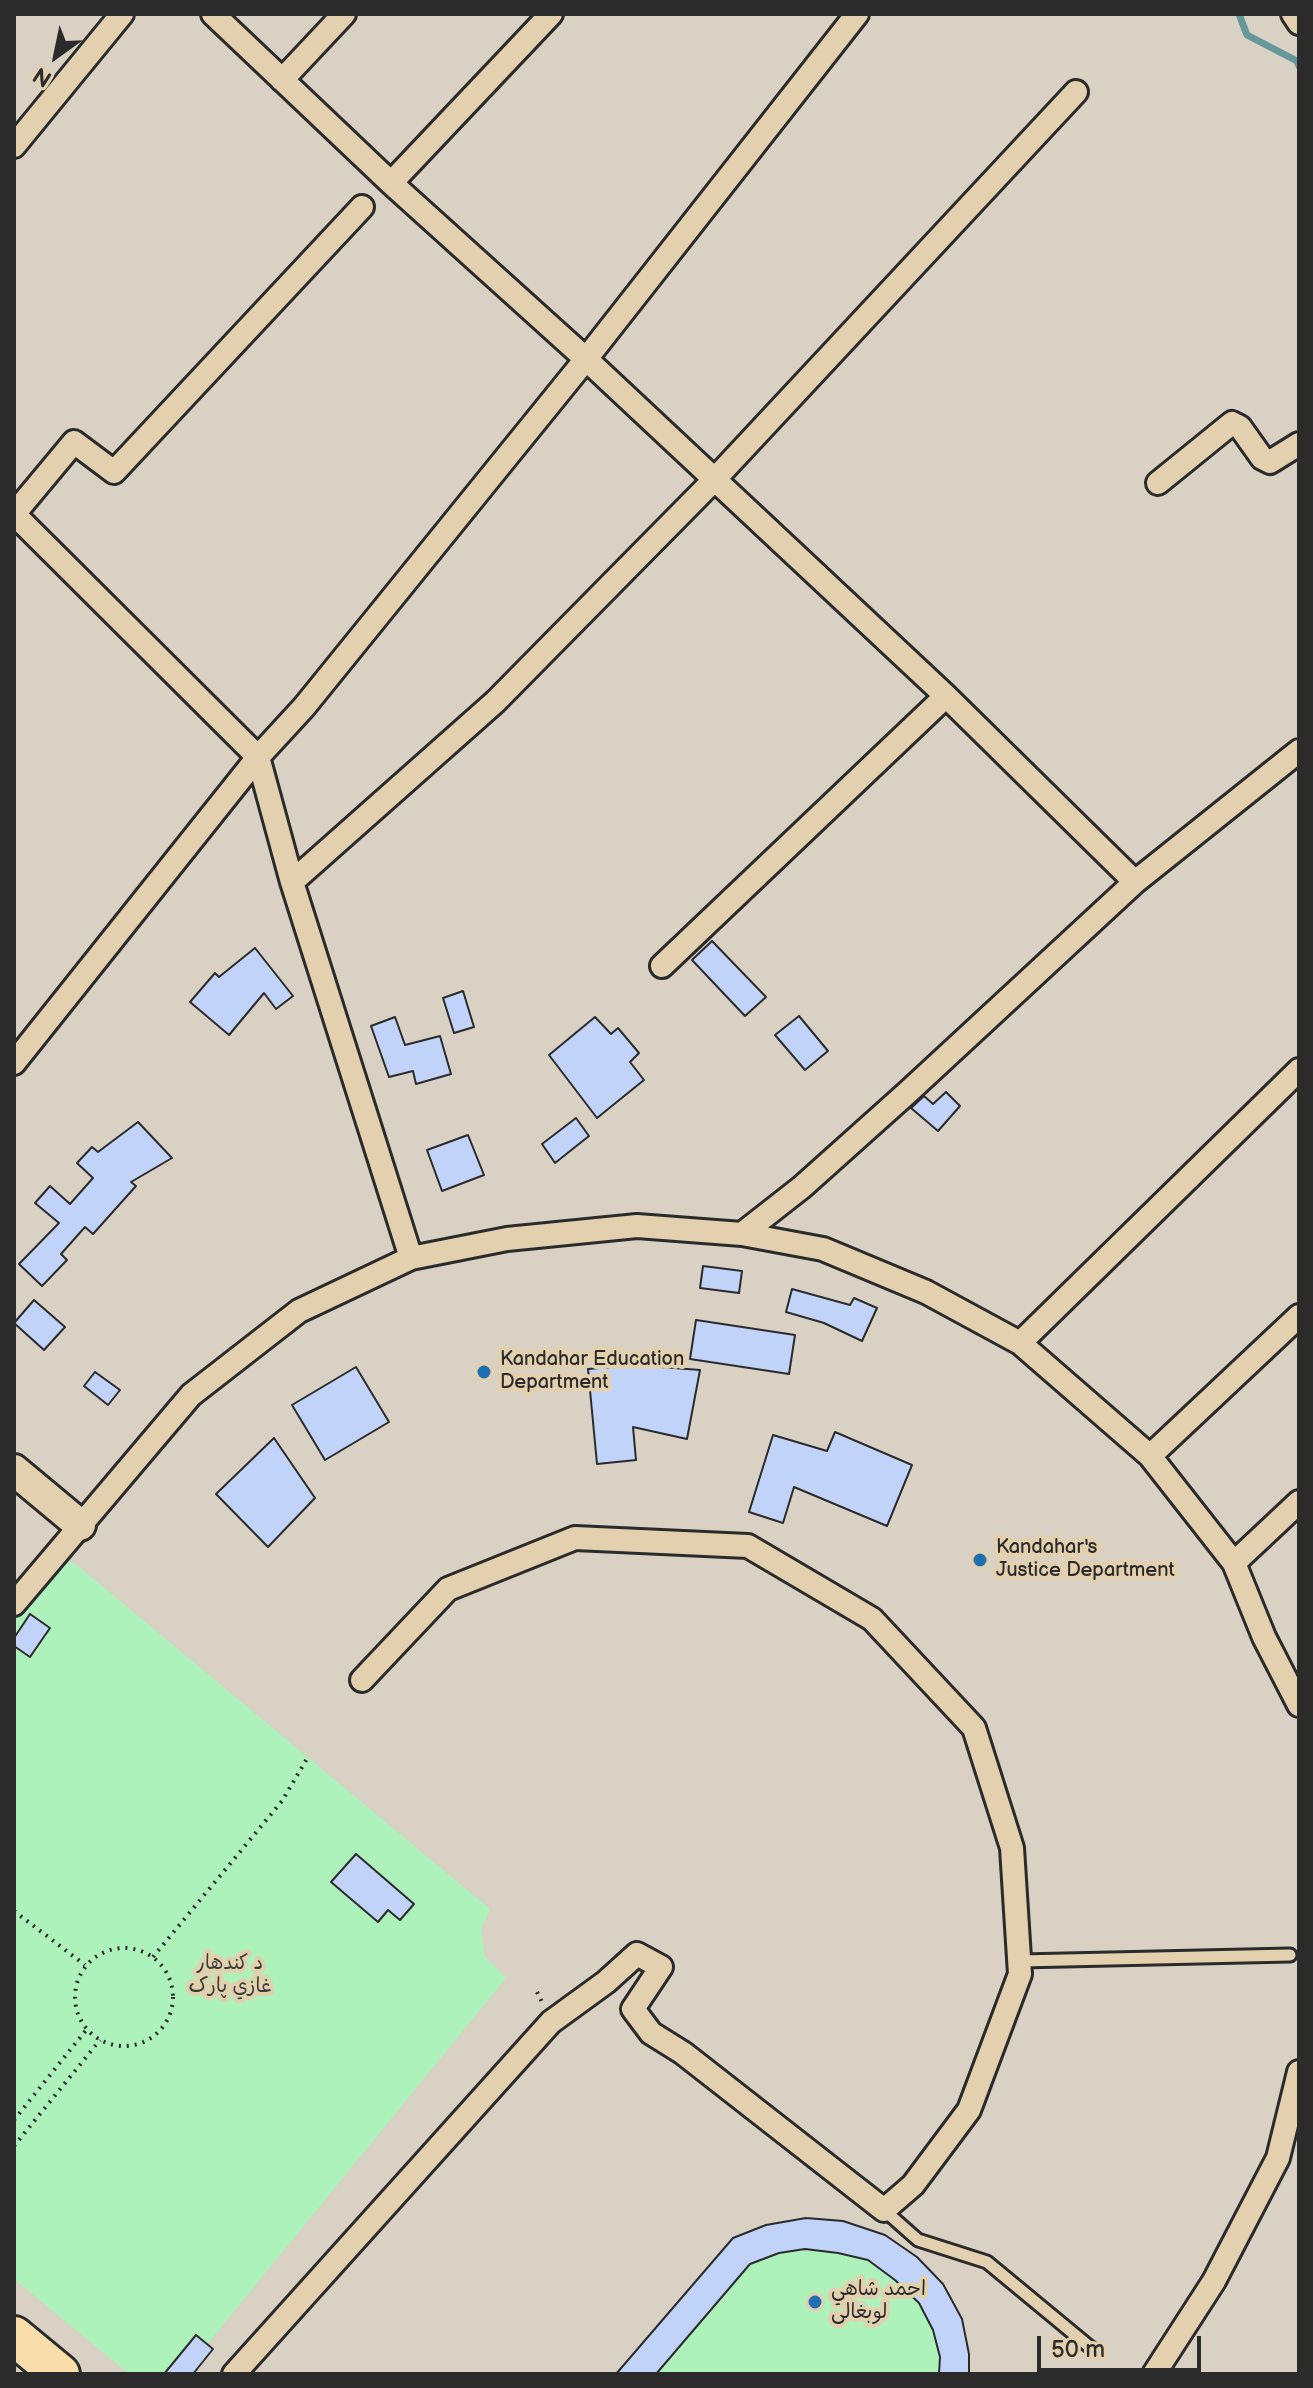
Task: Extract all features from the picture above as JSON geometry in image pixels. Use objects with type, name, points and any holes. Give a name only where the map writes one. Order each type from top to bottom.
[{"type":"highway","points":[[14,2336],[60,2374]]},
{"type":"street","points":[[14,146],[122,14]]},
{"type":"street","points":[[213,14],[391,183],[586,359],[946,696],[1135,882]]},
{"type":"street","points":[[282,80],[344,14]]},
{"type":"street","points":[[391,183],[551,14]]},
{"type":"street","points":[[14,1063],[258,757],[304,707],[586,359],[857,14]]},
{"type":"street","points":[[1293,14],[1299,23]]},
{"type":"street","points":[[292,882],[495,702],[714,480],[1076,92]]},
{"type":"street","points":[[362,207],[114,472],[74,442],[14,514],[258,757],[292,882],[411,1258]]},
{"type":"street","points":[[1158,483],[1232,423],[1240,427],[1262,458],[1270,462],[1299,444]]},
{"type":"street","points":[[662,966],[946,696]]},
{"type":"street","points":[[742,1234],[802,1187],[895,1104],[1135,882],[1299,751]]},
{"type":"street","points":[[1020,1343],[1299,1070]]},
{"type":"street","points":[[14,1604],[191,1395],[299,1311],[411,1258],[507,1239],[637,1226],[742,1234],[823,1249],[926,1292],[1020,1343],[1150,1456],[1234,1563],[1264,1637],[1299,1705]]},
{"type":"street","points":[[1150,1456],[1299,1316]]},
{"type":"street","points":[[14,1470],[80,1525]]},
{"type":"street","points":[[1234,1563],[1299,1502]]},
{"type":"street","points":[[234,2374],[551,2022],[606,1982],[637,1954],[661,1967],[633,2009],[651,2033],[683,2053],[884,2210],[913,2185],[969,2110],[1020,1974],[1012,1848],[974,1728],[872,1619],[748,1546],[575,1538],[448,1589],[362,1680]]},
{"type":"street","points":[[1154,2374],[1214,2281],[1278,2158],[1299,2072]]},
{"type":"lane","points":[[1020,1961],[1290,1955]]},
{"type":"lane","points":[[884,2210],[918,2240],[987,2262],[1091,2348]]},
{"type":"path","points":[[153,1958],[282,1801],[308,1757]]},
{"type":"path","points":[[14,1911],[86,1966]]},
{"type":"path","points":[[110,1950],[140,1950],[153,1958],[165,1969],[172,1984],[173,2001],[165,2024],[147,2041],[132,2046],[115,2046],[100,2040],[87,2029],[75,2005],[78,1978],[97,1956],[110,1950]]},
{"type":"path","points":[[14,2120],[87,2029]]},
{"type":"path","points":[[14,2146],[100,2040]]},
{"type":"green space","name":"د کندهار غازي پارک","points":[[67,1560],[77,1565],[490,1909],[481,1930],[485,1957],[506,1978],[183,2374],[129,2374],[14,2279],[14,1619],[59,1564]]},
{"type":"green space","name":"احمد شاهي لوبغالی","points":[[806,2218],[843,2221],[885,2235],[917,2257],[943,2284],[962,2319],[969,2354],[969,2374],[616,2374],[733,2238],[766,2225]]},
{"type":"building","points":[[712,941],[766,997],[745,1016],[692,960]]},
{"type":"building","points":[[255,948],[293,996],[276,1009],[264,993],[229,1035],[190,1002],[215,973],[219,977]]},
{"type":"building","points":[[463,991],[474,1027],[454,1033],[443,998]]},
{"type":"building","points":[[799,1016],[828,1051],[805,1070],[775,1035]]},
{"type":"building","points":[[395,1017],[405,1045],[440,1036],[451,1074],[416,1084],[413,1071],[389,1077],[371,1026]]},
{"type":"building","points":[[595,1017],[611,1034],[618,1028],[639,1053],[630,1062],[644,1080],[597,1118],[549,1055]]},
{"type":"building","points":[[946,1092],[960,1106],[938,1131],[911,1108],[924,1096],[933,1104]]},
{"type":"building","points":[[576,1118],[589,1136],[555,1163],[542,1144]]},
{"type":"building","points":[[138,1122],[172,1158],[131,1182],[136,1186],[93,1234],[85,1227],[61,1254],[67,1260],[42,1286],[19,1264],[59,1223],[35,1203],[50,1186],[70,1204],[93,1178],[77,1163],[92,1147],[98,1152]]},
{"type":"building","points":[[468,1135],[484,1175],[442,1191],[427,1150]]},
{"type":"building","points":[[703,1266],[742,1271],[739,1293],[700,1288]]},
{"type":"building","points":[[792,1289],[850,1305],[854,1298],[877,1308],[862,1341],[824,1323],[786,1312]]},
{"type":"building","points":[[34,1300],[65,1327],[44,1350],[14,1323]]},
{"type":"building","points":[[696,1320],[795,1335],[789,1374],[690,1359]]},
{"type":"building","points":[[635,1365],[700,1370],[687,1439],[633,1427],[636,1460],[597,1464],[588,1369]]},
{"type":"building","points":[[356,1367],[389,1422],[325,1460],[292,1405]]},
{"type":"building","points":[[95,1372],[120,1390],[108,1405],[84,1386]]},
{"type":"building","points":[[835,1432],[912,1465],[887,1526],[794,1487],[783,1523],[749,1512],[773,1435],[827,1451]]},
{"type":"building","points":[[274,1438],[315,1498],[268,1547],[216,1494]]},
{"type":"building","points":[[30,1614],[50,1628],[30,1657],[14,1646],[14,1638]]},
{"type":"building","points":[[356,1854],[414,1904],[400,1920],[388,1910],[378,1922],[331,1882]]},
{"type":"building","points":[[806,2218],[843,2221],[885,2235],[917,2257],[943,2284],[962,2319],[969,2354],[969,2374],[939,2374],[940,2357],[933,2330],[919,2303],[895,2280],[868,2260],[805,2249],[779,2253],[750,2264],[656,2374],[616,2374],[733,2238],[766,2225]]},
{"type":"building","points":[[196,2335],[213,2349],[193,2374],[164,2374]]},
{"type":"waterway","points":[[1239,14],[1247,35],[1297,61],[1299,66]]},
{"type":"place","name":"Kandahar Education Department","points":[[484,1372]]},
{"type":"place","name":"Kandahar's Justice Department","points":[[980,1560]]},
{"type":"place","name":"احمد شاهي لوبغالی","points":[[815,2302]]}]
